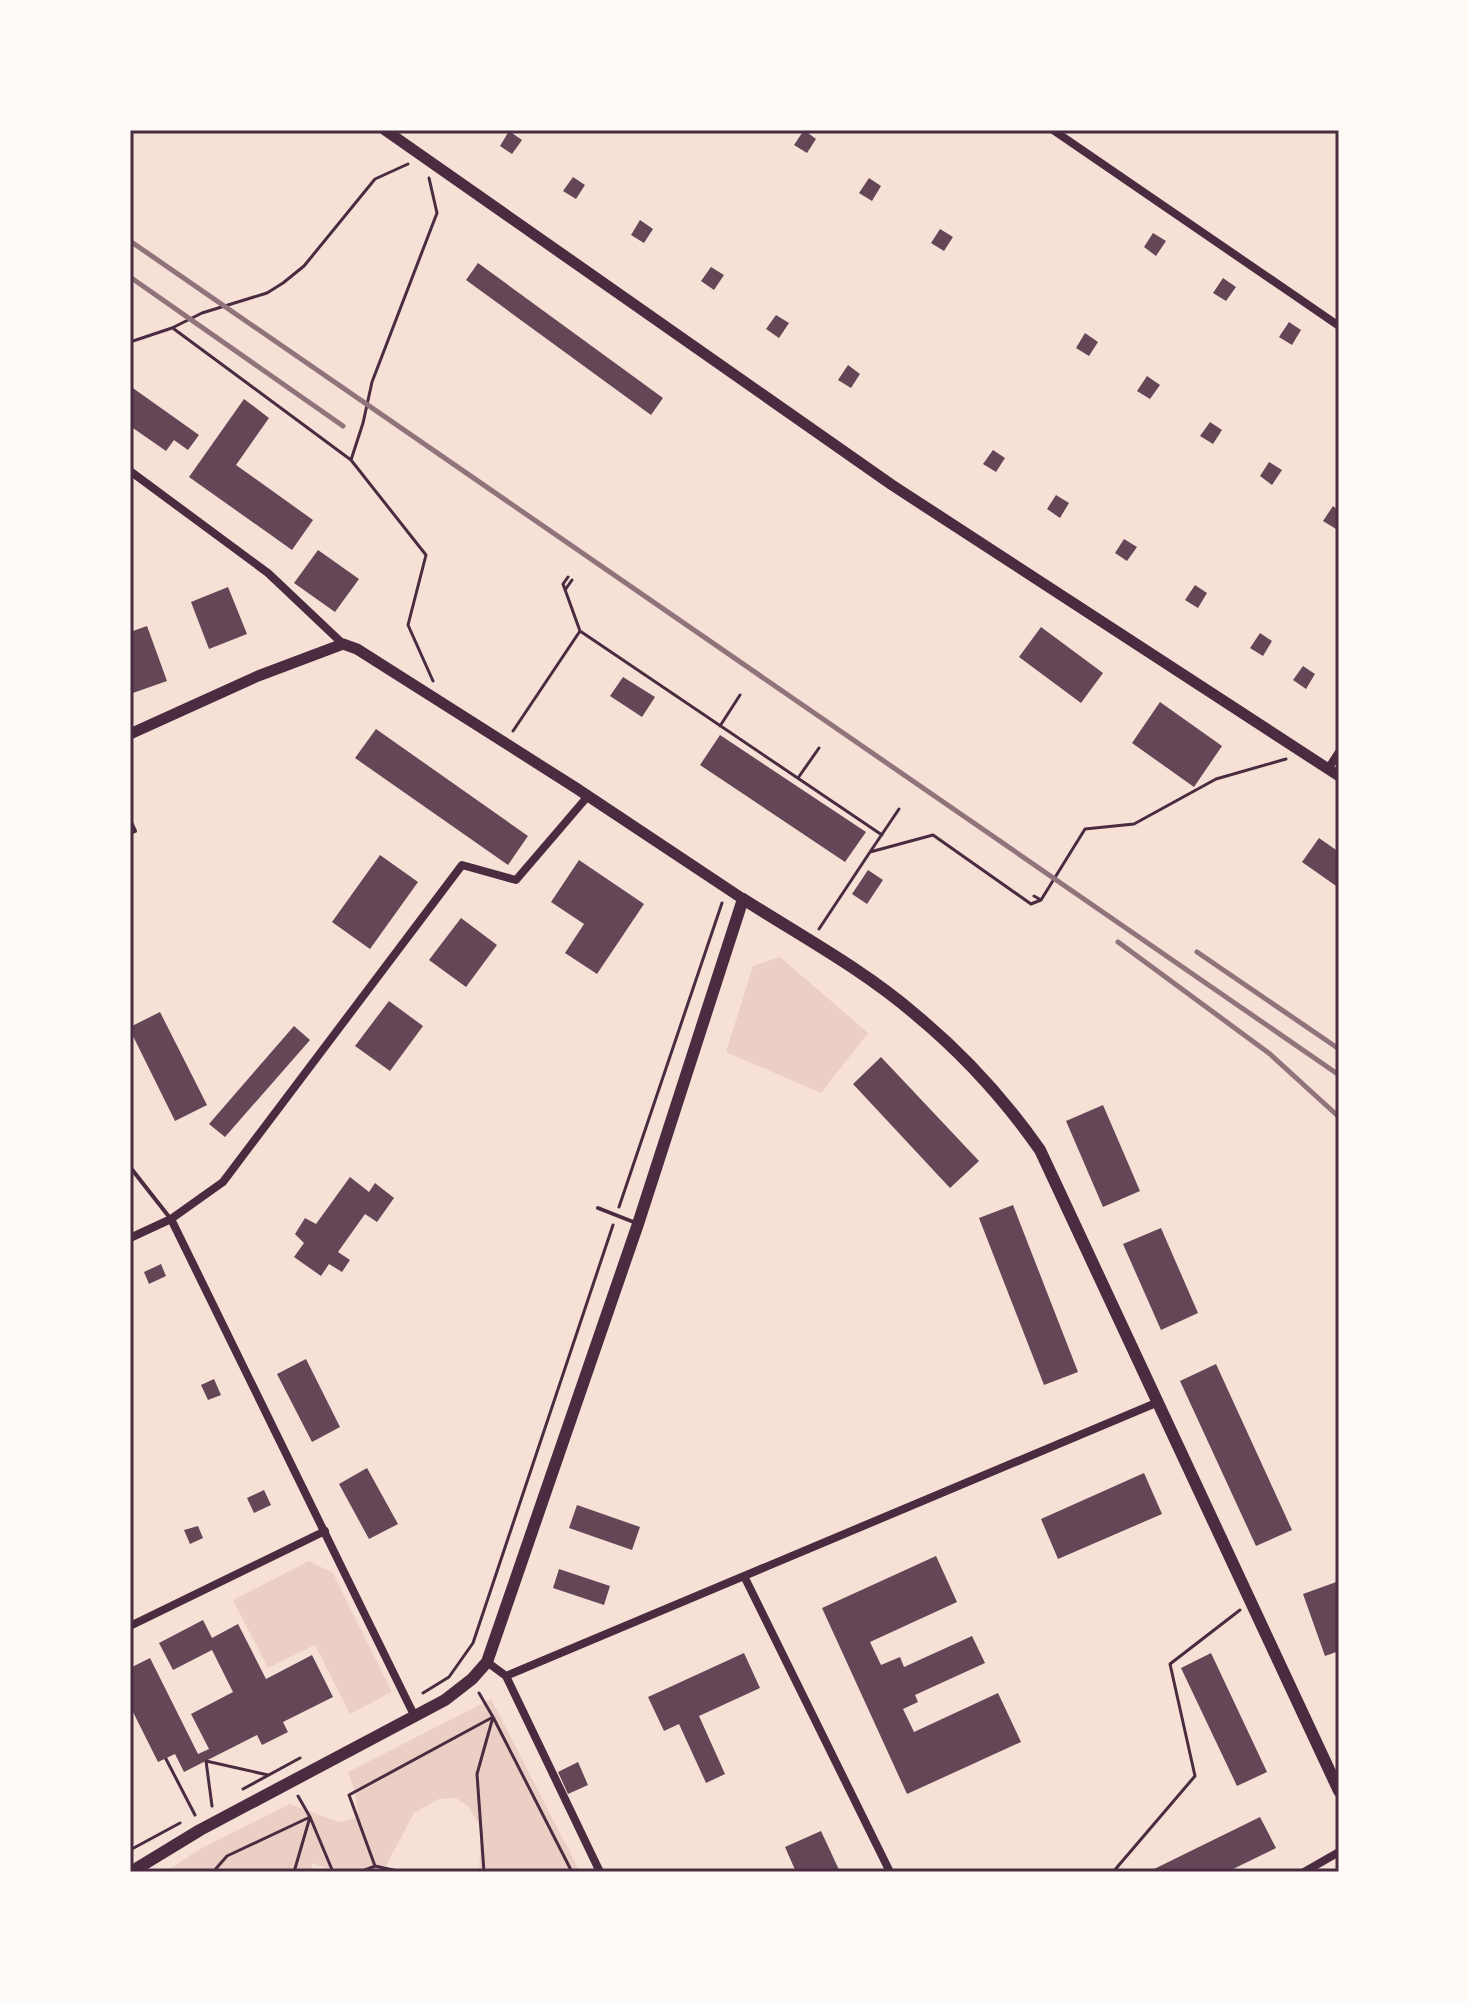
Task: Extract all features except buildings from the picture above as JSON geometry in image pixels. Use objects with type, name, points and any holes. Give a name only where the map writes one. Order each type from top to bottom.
[{"type":"main road","points":[[131,1872],[200,1830],[445,1700],[472,1679],[487,1662],[638,1224],[743,899],[866,977],[916,1014],[1012,1111],[1040,1150],[1339,1791]]},
{"type":"street","points":[[385,130],[892,485],[1339,776]]},
{"type":"street","points":[[1053,130],[1339,326]]},
{"type":"street","points":[[130,471],[268,573],[343,644],[357,649],[588,796],[743,899]]},
{"type":"street","points":[[130,734],[258,676],[343,644]]},
{"type":"street","points":[[1328,769],[1339,752]]},
{"type":"street","points":[[130,1238],[171,1219],[223,1182],[462,865],[516,880],[588,796]]},
{"type":"street","points":[[171,1219],[415,1717]]},
{"type":"street","points":[[506,1676],[1156,1403]]},
{"type":"street","points":[[130,1626],[325,1531]]},
{"type":"street","points":[[744,1576],[890,1872]]},
{"type":"street","points":[[487,1662],[506,1676],[600,1872]]},
{"type":"street","points":[[1304,1872],[1339,1852]]},
{"type":"lane","points":[[130,820],[135,831],[130,833]]},
{"type":"lane","points":[[130,1167],[171,1219]]},
{"type":"lane","points":[[598,1208],[638,1224]]},
{"type":"path","points":[[130,342],[172,328],[202,313],[267,293],[283,283],[304,266],[375,179],[424,157],[437,213],[377,368],[351,460]]},
{"type":"path","points":[[172,328],[351,460],[426,555],[408,625],[445,707]]},
{"type":"path","points":[[570,578],[564,592],[580,631],[882,835]]},
{"type":"path","points":[[505,744],[580,631]]},
{"type":"path","points":[[720,726],[740,695]]},
{"type":"path","points":[[798,778],[819,748]]},
{"type":"path","points":[[870,852],[933,835],[1031,904],[1041,900],[1085,829],[1134,824],[1216,779],[1305,754]]},
{"type":"path","points":[[810,942],[899,809]]},
{"type":"path","points":[[408,1703],[449,1677],[473,1643],[727,888]]},
{"type":"path","points":[[1034,896],[1041,900]]},
{"type":"path","points":[[1113,1872],[1195,1776],[1170,1664],[1250,1603]]},
{"type":"path","points":[[472,1679],[572,1872]]},
{"type":"path","points":[[375,1866],[349,1795],[493,1717]]},
{"type":"path","points":[[484,1872],[477,1774],[493,1717]]},
{"type":"path","points":[[234,1794],[310,1753]]},
{"type":"path","points":[[166,1759],[195,1815],[223,1800]]},
{"type":"path","points":[[212,1806],[206,1761],[268,1775]]},
{"type":"path","points":[[213,1872],[227,1856],[310,1817]]},
{"type":"path","points":[[294,1872],[310,1817]]},
{"type":"path","points":[[310,1817],[333,1872]]},
{"type":"path","points":[[130,1850],[182,1822]]},
{"type":"path","points":[[360,1872],[375,1866],[402,1872]]},
{"type":"shaded area","points":[[780,957],[868,1033],[821,1093],[726,1052],[753,966]]},
{"type":"shaded area","points":[[309,1561],[333,1573],[392,1692],[350,1714],[315,1645],[268,1668],[233,1600]]},
{"type":"shaded area","points":[[491,1699],[580,1872],[479,1872],[481,1828],[468,1806],[456,1798],[439,1799],[414,1813],[386,1866],[376,1869],[349,1871],[312,1863],[312,1872],[166,1872],[198,1850],[290,1804],[339,1822],[358,1817],[355,1792],[348,1772]]},
{"type":"railway","points":[[130,241],[1339,1075]]},
{"type":"railway","points":[[130,277],[343,426]]},
{"type":"railway","points":[[1118,942],[1270,1054],[1339,1117]]},
{"type":"railway","points":[[1197,952],[1339,1049]]}]
